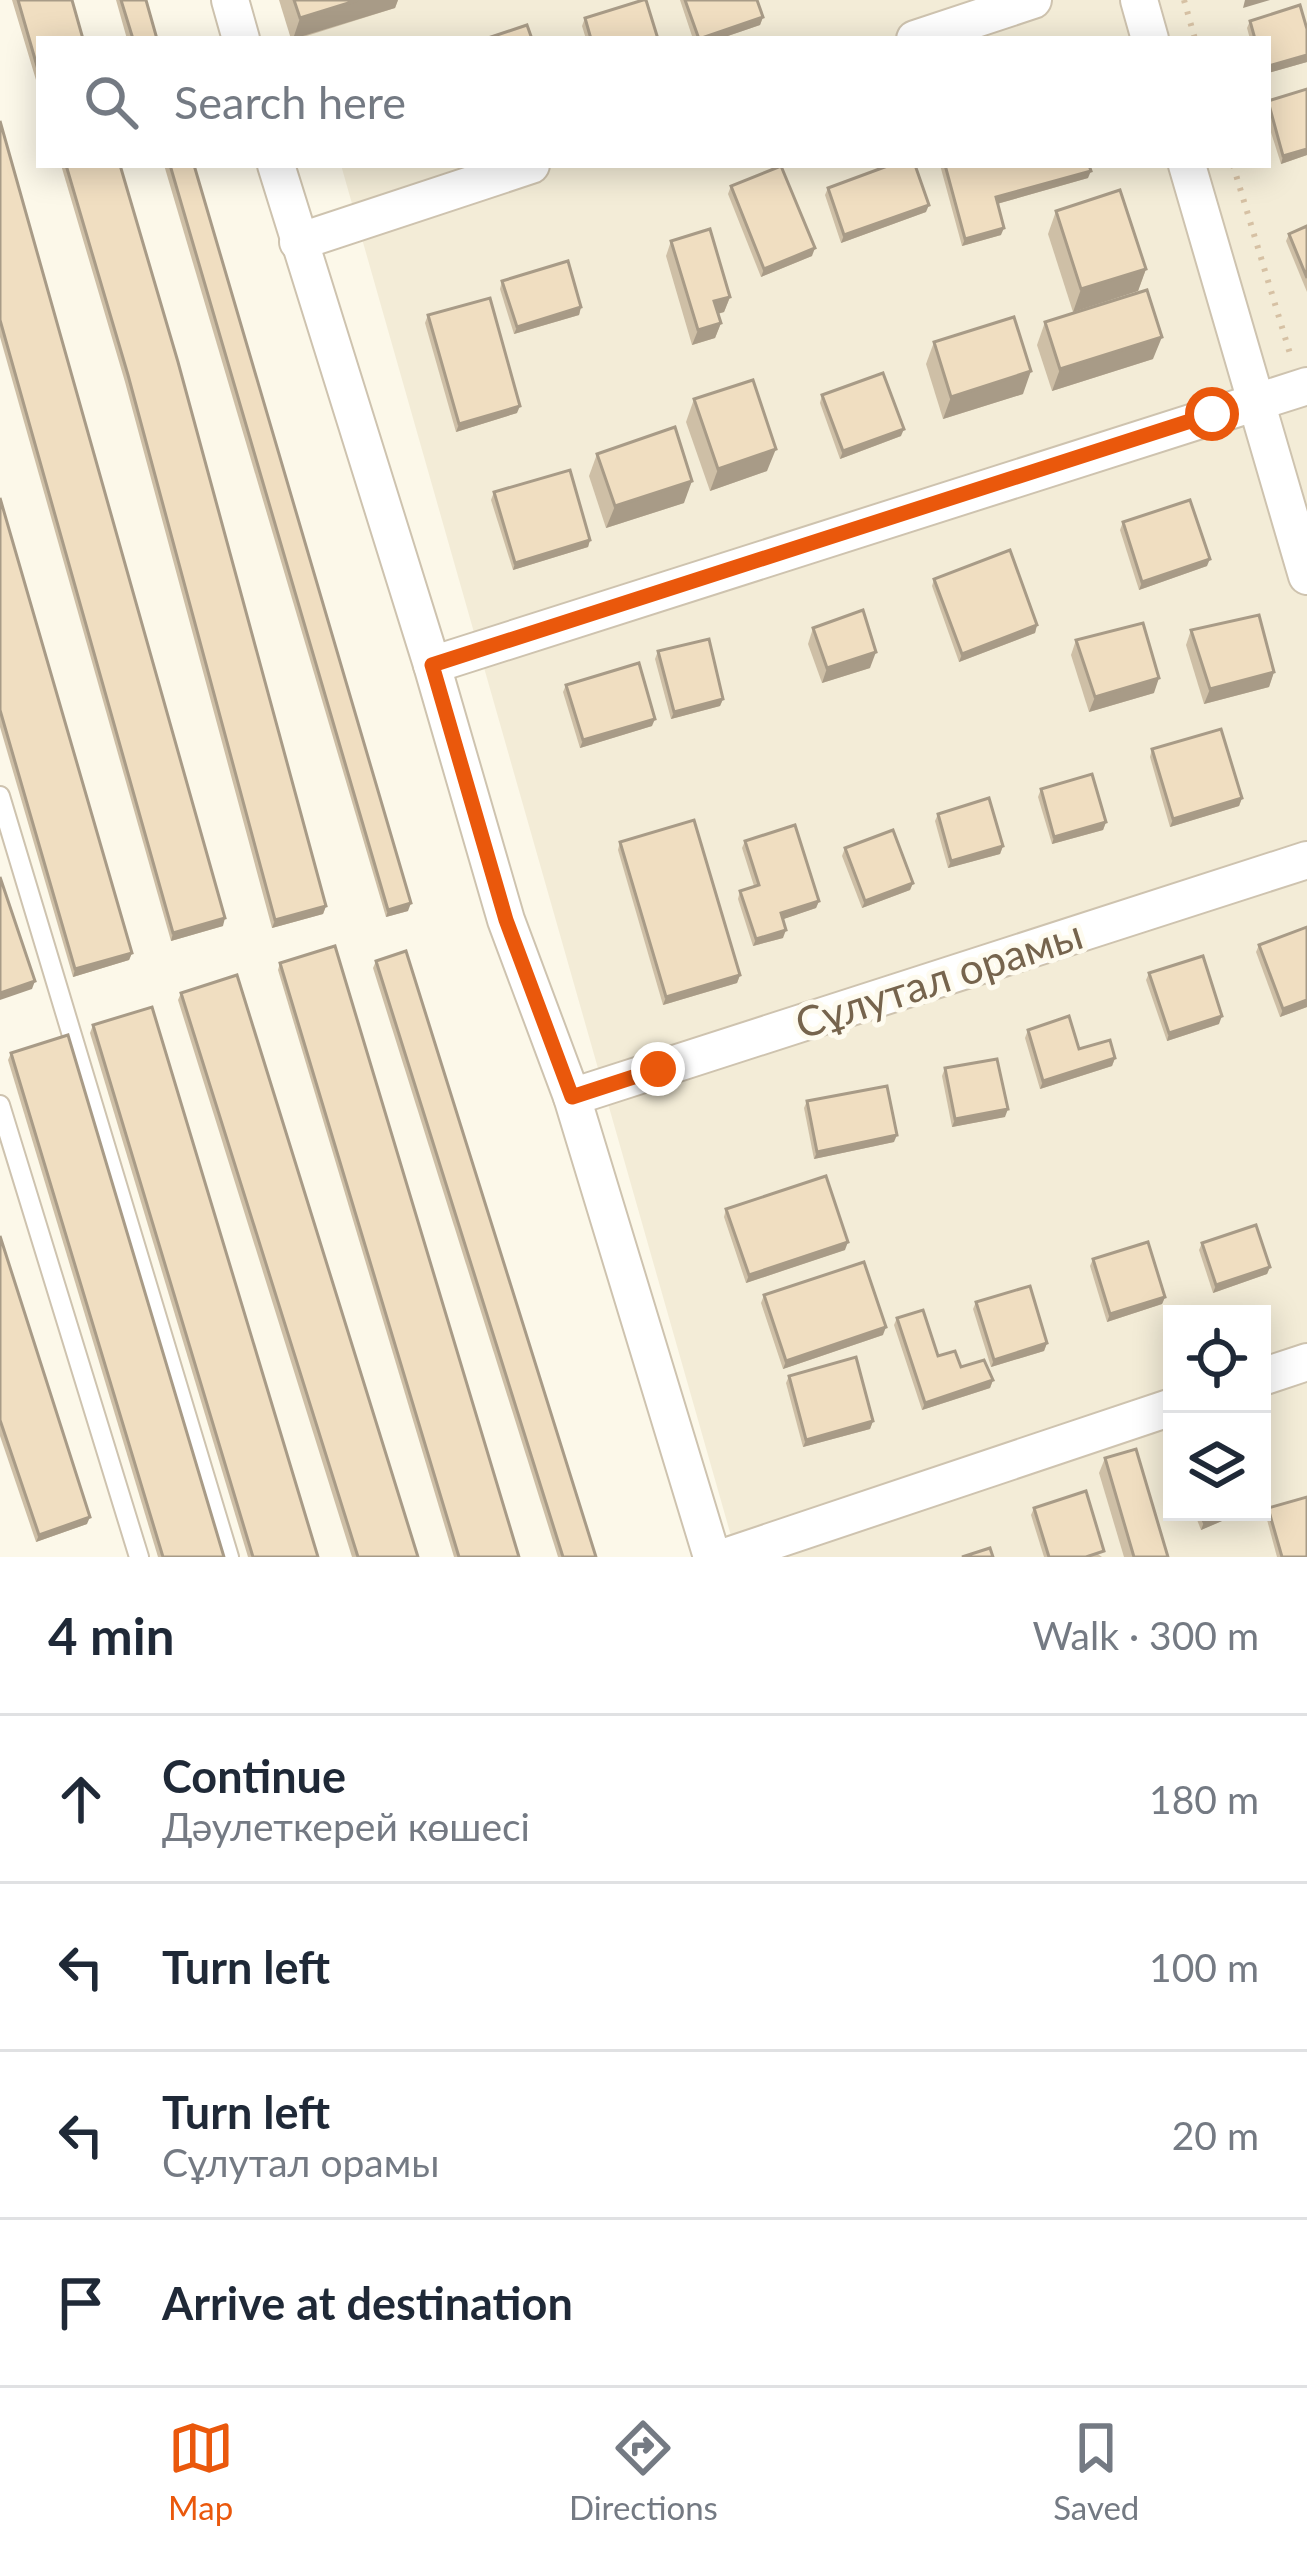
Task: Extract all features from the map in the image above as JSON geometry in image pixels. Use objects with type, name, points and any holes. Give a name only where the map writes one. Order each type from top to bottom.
[{"type":"street","points":[[230,0],[240,36]]},
{"type":"street","points":[[923,36],[1033,0]]},
{"type":"street","points":[[1139,0],[1149,36]]},
{"type":"street","points":[[277,168],[506,920],[572,1097],[712,1557]]},
{"type":"street","points":[[298,242],[522,168]]},
{"type":"street","points":[[1188,168],[1307,576]]},
{"type":"street","points":[[432,665],[1304,387]]},
{"type":"street","name":"Сұлутал орамы","points":[[572,1097],[1307,860]]},
{"type":"street","points":[[1271,1374],[1307,1362]]},
{"type":"street","points":[[725,1557],[1163,1410]]},
{"type":"lane","points":[[0,796],[229,1557]]},
{"type":"lane","points":[[0,1105],[139,1557]]},
{"type":"path","points":[[1184,0],[1194,36]]},
{"type":"path","points":[[1234,168],[1304,387]]},
{"type":"shaded area","points":[[294,0],[1307,0],[1307,1557],[737,1557],[342,168],[1271,168],[1271,36],[304,36]]},
{"type":"building","points":[[18,0],[72,0],[82,36],[36,36],[36,63]]},
{"type":"building","points":[[121,0],[146,0],[156,36],[132,36]]},
{"type":"building","points":[[294,0],[358,0],[300,18]]},
{"type":"building","points":[[646,0],[657,36],[590,36],[585,18]]},
{"type":"building","points":[[685,0],[757,0],[763,17],[698,36]]},
{"type":"building","points":[[1300,5],[1307,29],[1307,55],[1271,65],[1271,36],[1254,36],[1250,21]]},
{"type":"building","points":[[527,25],[531,36],[494,36]]},
{"type":"building","points":[[1307,89],[1307,149],[1283,156],[1271,100]]},
{"type":"building","points":[[0,121],[225,918],[173,933],[0,320]]},
{"type":"building","points":[[67,168],[121,168],[326,906],[275,920],[128,375]]},
{"type":"building","points":[[171,168],[195,168],[411,903],[388,910]]},
{"type":"building","points":[[782,168],[815,248],[764,269],[731,186]]},
{"type":"building","points":[[882,168],[916,168],[929,205],[844,235],[828,188]]},
{"type":"building","points":[[946,168],[1090,168],[996,197],[1004,228],[965,239]]},
{"type":"building","points":[[1120,190],[1146,269],[1081,289],[1056,211]]},
{"type":"building","points":[[1307,226],[1307,278],[1289,234]]},
{"type":"building","points":[[710,229],[730,297],[714,301],[721,323],[698,330],[671,241]]},
{"type":"building","points":[[568,261],[581,307],[517,327],[502,281]]},
{"type":"building","points":[[1147,290],[1162,337],[1060,369],[1045,322]]},
{"type":"building","points":[[490,298],[520,406],[459,424],[428,315]]},
{"type":"building","points":[[1014,317],[1031,371],[951,397],[934,342]]},
{"type":"building","points":[[883,373],[904,429],[843,451],[822,395]]},
{"type":"building","points":[[753,380],[776,449],[718,469],[694,399]]},
{"type":"building","points":[[675,427],[692,481],[615,506],[597,454]]},
{"type":"building","points":[[570,470],[590,540],[515,563],[494,492]]},
{"type":"building","points":[[0,498],[132,953],[75,969],[0,710]]},
{"type":"building","points":[[1190,500],[1210,559],[1142,582],[1123,522]]},
{"type":"building","points":[[1010,550],[1037,625],[962,654],[934,579]]},
{"type":"building","points":[[863,610],[876,652],[827,668],[813,628]]},
{"type":"building","points":[[1259,615],[1274,672],[1210,689],[1191,630]]},
{"type":"building","points":[[1143,623],[1159,678],[1095,697],[1076,640]]},
{"type":"building","points":[[709,639],[723,699],[674,712],[658,651]]},
{"type":"building","points":[[639,663],[655,719],[583,740],[566,685]]},
{"type":"building","points":[[1221,729],[1242,798],[1173,819],[1152,749]]},
{"type":"building","points":[[1092,774],[1106,822],[1054,837],[1041,789]]},
{"type":"building","points":[[989,798],[1003,846],[951,861],[938,814]]},
{"type":"building","points":[[694,820],[740,975],[666,997],[620,842]]},
{"type":"building","points":[[795,825],[819,901],[781,913],[786,930],[756,939],[740,891],[759,885],[745,841]]},
{"type":"building","points":[[893,830],[913,883],[865,901],[845,848]]},
{"type":"building","points":[[0,877],[35,981],[0,993]]},
{"type":"building","points":[[1307,927],[1307,1000],[1283,1009],[1259,945]]},
{"type":"building","points":[[335,946],[519,1557],[459,1557],[280,963]]},
{"type":"building","points":[[406,951],[596,1557],[563,1557],[376,961]]},
{"type":"building","points":[[1203,956],[1222,1016],[1169,1033],[1149,973]]},
{"type":"building","points":[[237,975],[418,1557],[358,1557],[181,993]]},
{"type":"building","points":[[152,1007],[318,1557],[253,1557],[93,1025]]},
{"type":"building","points":[[1069,1016],[1079,1049],[1110,1040],[1115,1058],[1043,1081],[1028,1030]]},
{"type":"building","points":[[68,1035],[224,1557],[163,1557],[11,1053]]},
{"type":"building","points":[[997,1059],[1008,1109],[955,1119],[945,1068]]},
{"type":"building","points":[[887,1086],[897,1135],[817,1152],[807,1101]]},
{"type":"building","points":[[826,1176],[848,1242],[749,1275],[726,1209]]},
{"type":"building","points":[[1256,1225],[1270,1267],[1216,1285],[1202,1243]]},
{"type":"building","points":[[0,1236],[90,1517],[39,1535],[0,1420]]},
{"type":"building","points":[[1148,1242],[1165,1297],[1110,1314],[1093,1259]]},
{"type":"building","points":[[864,1262],[886,1327],[786,1361],[764,1295]]},
{"type":"building","points":[[1030,1286],[1047,1343],[994,1360],[976,1302]]},
{"type":"building","points":[[923,1310],[938,1356],[955,1351],[961,1367],[984,1360],[993,1380],[925,1403],[897,1318]]},
{"type":"building","points":[[856,1357],[873,1421],[806,1440],[789,1376]]},
{"type":"building","points":[[1136,1449],[1168,1557],[1134,1557],[1105,1458]]},
{"type":"building","points":[[1086,1491],[1104,1551],[1086,1557],[1049,1557],[1034,1508]]},
{"type":"building","points":[[1307,1497],[1307,1557],[1282,1557],[1271,1507]]},
{"type":"building","points":[[990,1548],[993,1557],[962,1557]]},
{"type":"route","points":[[658,1069],[572,1097],[506,920],[432,665],[1212,414]]}]
